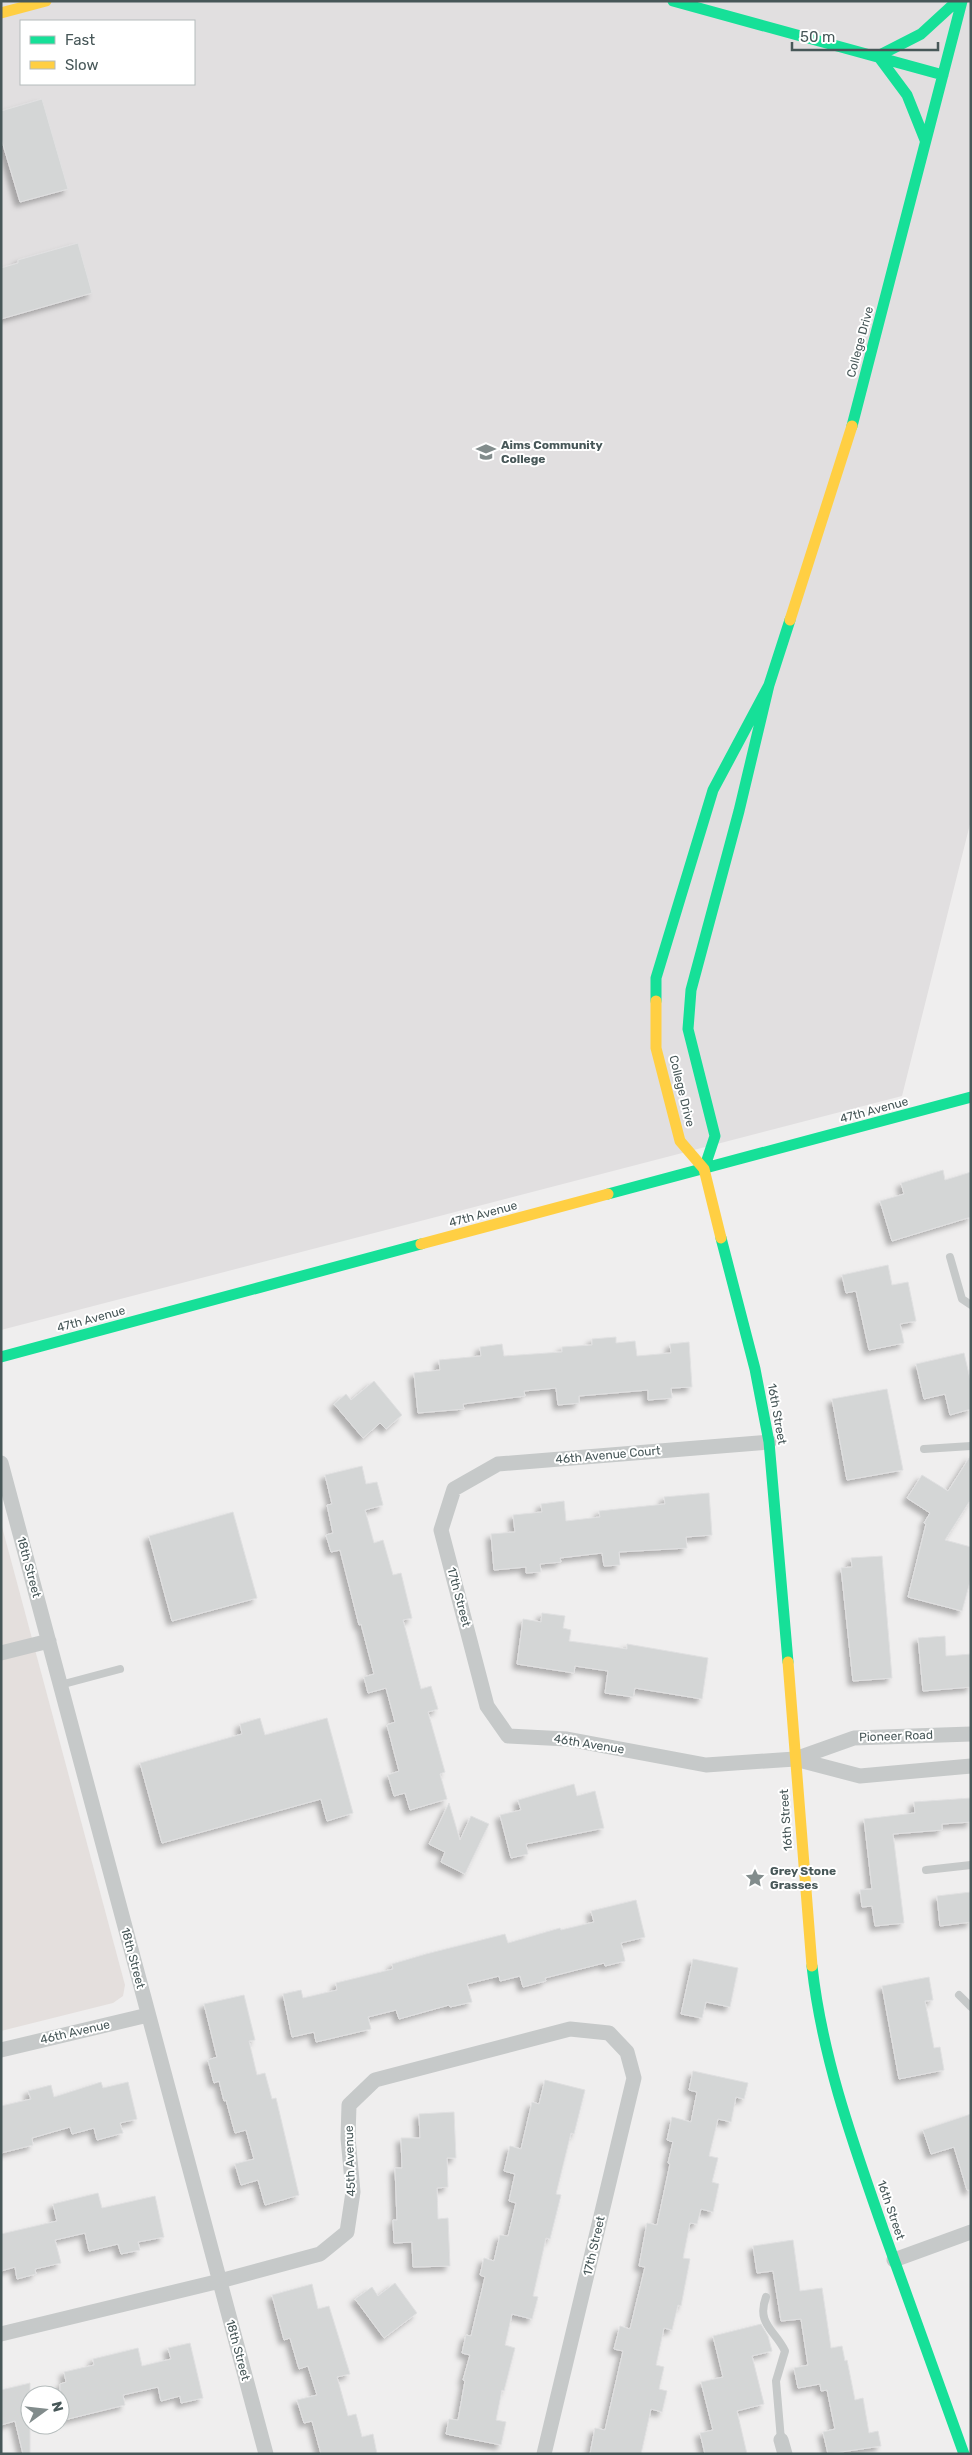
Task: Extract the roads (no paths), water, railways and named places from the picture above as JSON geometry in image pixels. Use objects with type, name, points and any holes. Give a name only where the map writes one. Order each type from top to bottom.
[{"type":"main road","points":[[1,13],[46,1]]},
{"type":"main road","points":[[673,1],[727,12],[943,75]]},
{"type":"main road","points":[[878,56],[924,33],[937,23],[956,1]]},
{"type":"main road","name":"College Drive","points":[[704,1169],[715,1136],[688,1030],[691,990],[739,811],[768,685],[850,434],[962,1]]},
{"type":"main road","points":[[878,56],[897,76],[910,98],[925,140]]},
{"type":"main road","name":"College Drive","points":[[704,1169],[680,1141],[656,1048],[656,978],[713,790],[768,685]]},
{"type":"main road","name":"47th Avenue","points":[[1,1357],[971,1097]]},
{"type":"main road","name":"16th Street","points":[[704,1169],[756,1369],[769,1442],[790,1673],[808,1935],[817,2010],[831,2072],[856,2152],[964,2454]]},
{"type":"street","name":"46th Avenue Court","points":[[454,1490],[498,1464],[769,1442]]},
{"type":"street","name":"18th Street","points":[[1,1463],[266,2454]]},
{"type":"street","name":"17th Street","points":[[454,1490],[441,1530],[487,1706]]},
{"type":"street","points":[[1,1653],[49,1641]]},
{"type":"street","name":"46th Avenue","points":[[487,1706],[508,1736],[567,1739],[706,1765]]},
{"type":"street","name":"Pioneer Road","points":[[706,1765],[795,1759],[854,1738],[971,1734]]},
{"type":"street","name":"Pioneer Road","points":[[795,1759],[860,1776],[971,1766]]},
{"type":"street","name":"46th Avenue","points":[[1,2050],[148,2015]]},
{"type":"street","name":"45th Avenue","points":[[1,2334],[220,2281],[320,2254],[346,2232],[353,2192],[348,2138],[349,2105],[375,2080],[570,2029],[609,2033],[617,2042]]},
{"type":"street","name":"17th Street","points":[[544,2454],[634,2078],[627,2052],[617,2042]]},
{"type":"street","points":[[894,2260],[971,2232]]},
{"type":"lane","points":[[950,1257],[962,1299],[971,1305]]},
{"type":"lane","points":[[924,1449],[971,1446]]},
{"type":"lane","points":[[60,1685],[120,1669]]},
{"type":"lane","points":[[926,1870],[971,1865]]},
{"type":"lane","points":[[959,1995],[971,2007]]},
{"type":"lane","points":[[766,2297],[763,2310],[766,2325],[785,2351],[776,2381],[783,2447]]},
{"type":"place","name":"Aims Community College","points":[[486,452]]},
{"type":"place","name":"Grey Stone Grasses","points":[[755,1878]]}]
